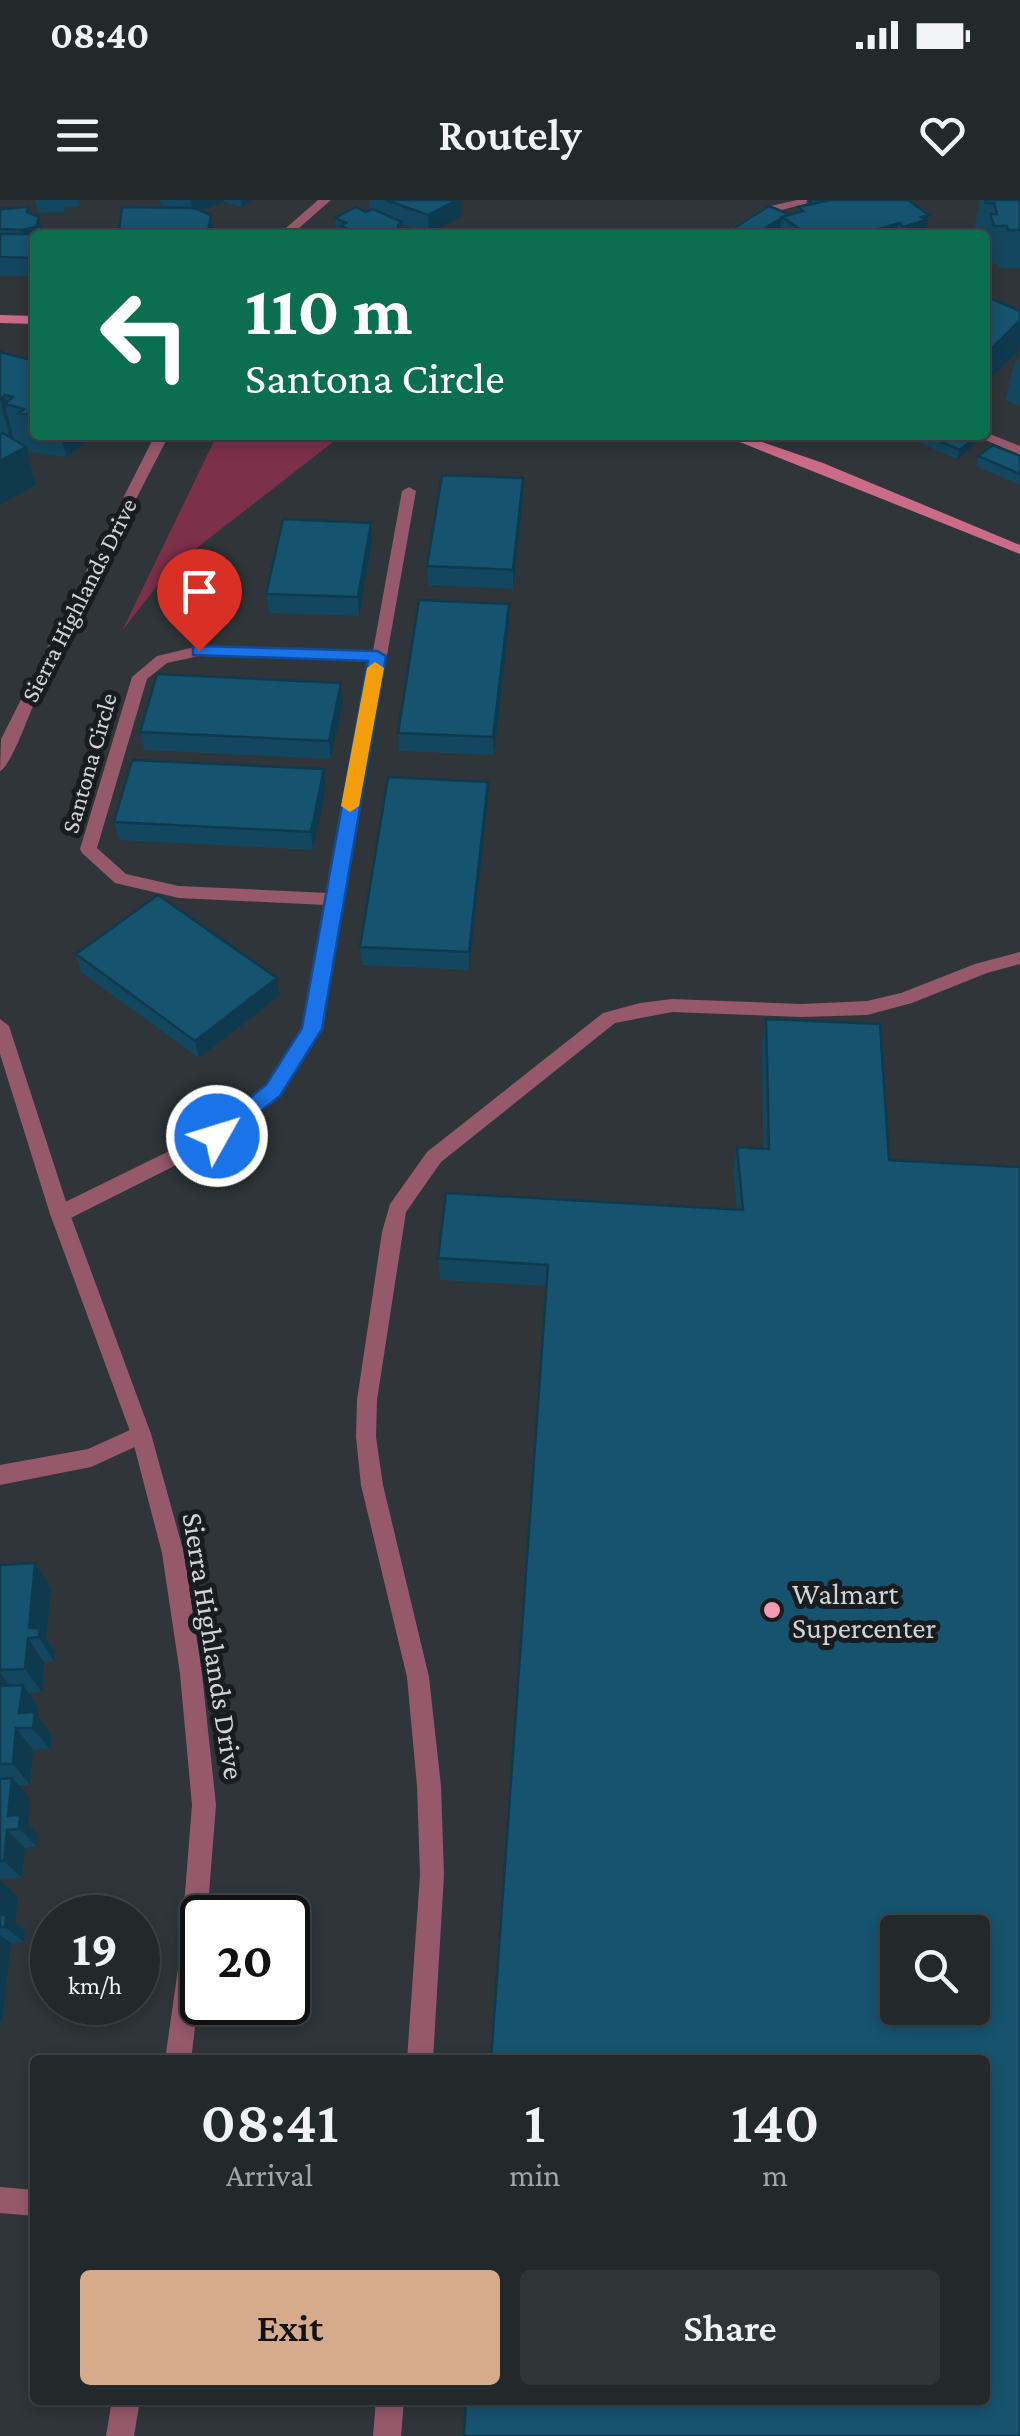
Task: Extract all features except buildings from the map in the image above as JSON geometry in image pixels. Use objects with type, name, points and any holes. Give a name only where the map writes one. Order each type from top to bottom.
[{"type":"main road","points":[[0,319],[30,320]]},
{"type":"main road","points":[[744,440],[818,466],[1020,550]]},
{"type":"street","points":[[290,230],[325,200]]},
{"type":"street","points":[[734,230],[770,209],[814,200]]},
{"type":"street","points":[[990,439],[1020,451]]},
{"type":"street","name":"Sierra Highlands Drive","points":[[0,766],[4,739],[159,440]]},
{"type":"street","points":[[60,1214],[217,1136],[273,1090],[312,1029],[408,492]]},
{"type":"street","name":"Santona Circle","points":[[334,899],[179,892],[121,879],[88,848],[140,677],[162,659],[199,651],[377,656]]},
{"type":"street","points":[[420,2055],[432,1875],[429,1786],[418,1677],[372,1485],[366,1436],[367,1400],[397,1210],[434,1157],[609,1018],[640,1007],[669,1003],[819,1011],[866,1008],[897,1002],[979,969],[1020,958]]},
{"type":"street","name":"Sierra Highlands Drive","points":[[0,1026],[60,1214],[141,1434],[173,1553],[192,1674],[204,1805],[192,1955],[179,2055]]},
{"type":"street","points":[[0,1475],[91,1458],[141,1434]]},
{"type":"street","points":[[0,2200],[30,2202]]},
{"type":"street","points":[[120,2436],[125,2405]]},
{"type":"street","points":[[387,2436],[390,2405]]},
{"type":"shaded area","points":[[215,440],[336,440],[171,568],[122,631]]},
{"type":"slow traffic","points":[[350,806],[375,668]]},
{"type":"place","name":"Walmart Supercenter","points":[[772,1610]]},
{"type":"route","points":[[199,651],[377,656],[312,1029],[273,1090],[217,1136]]}]
